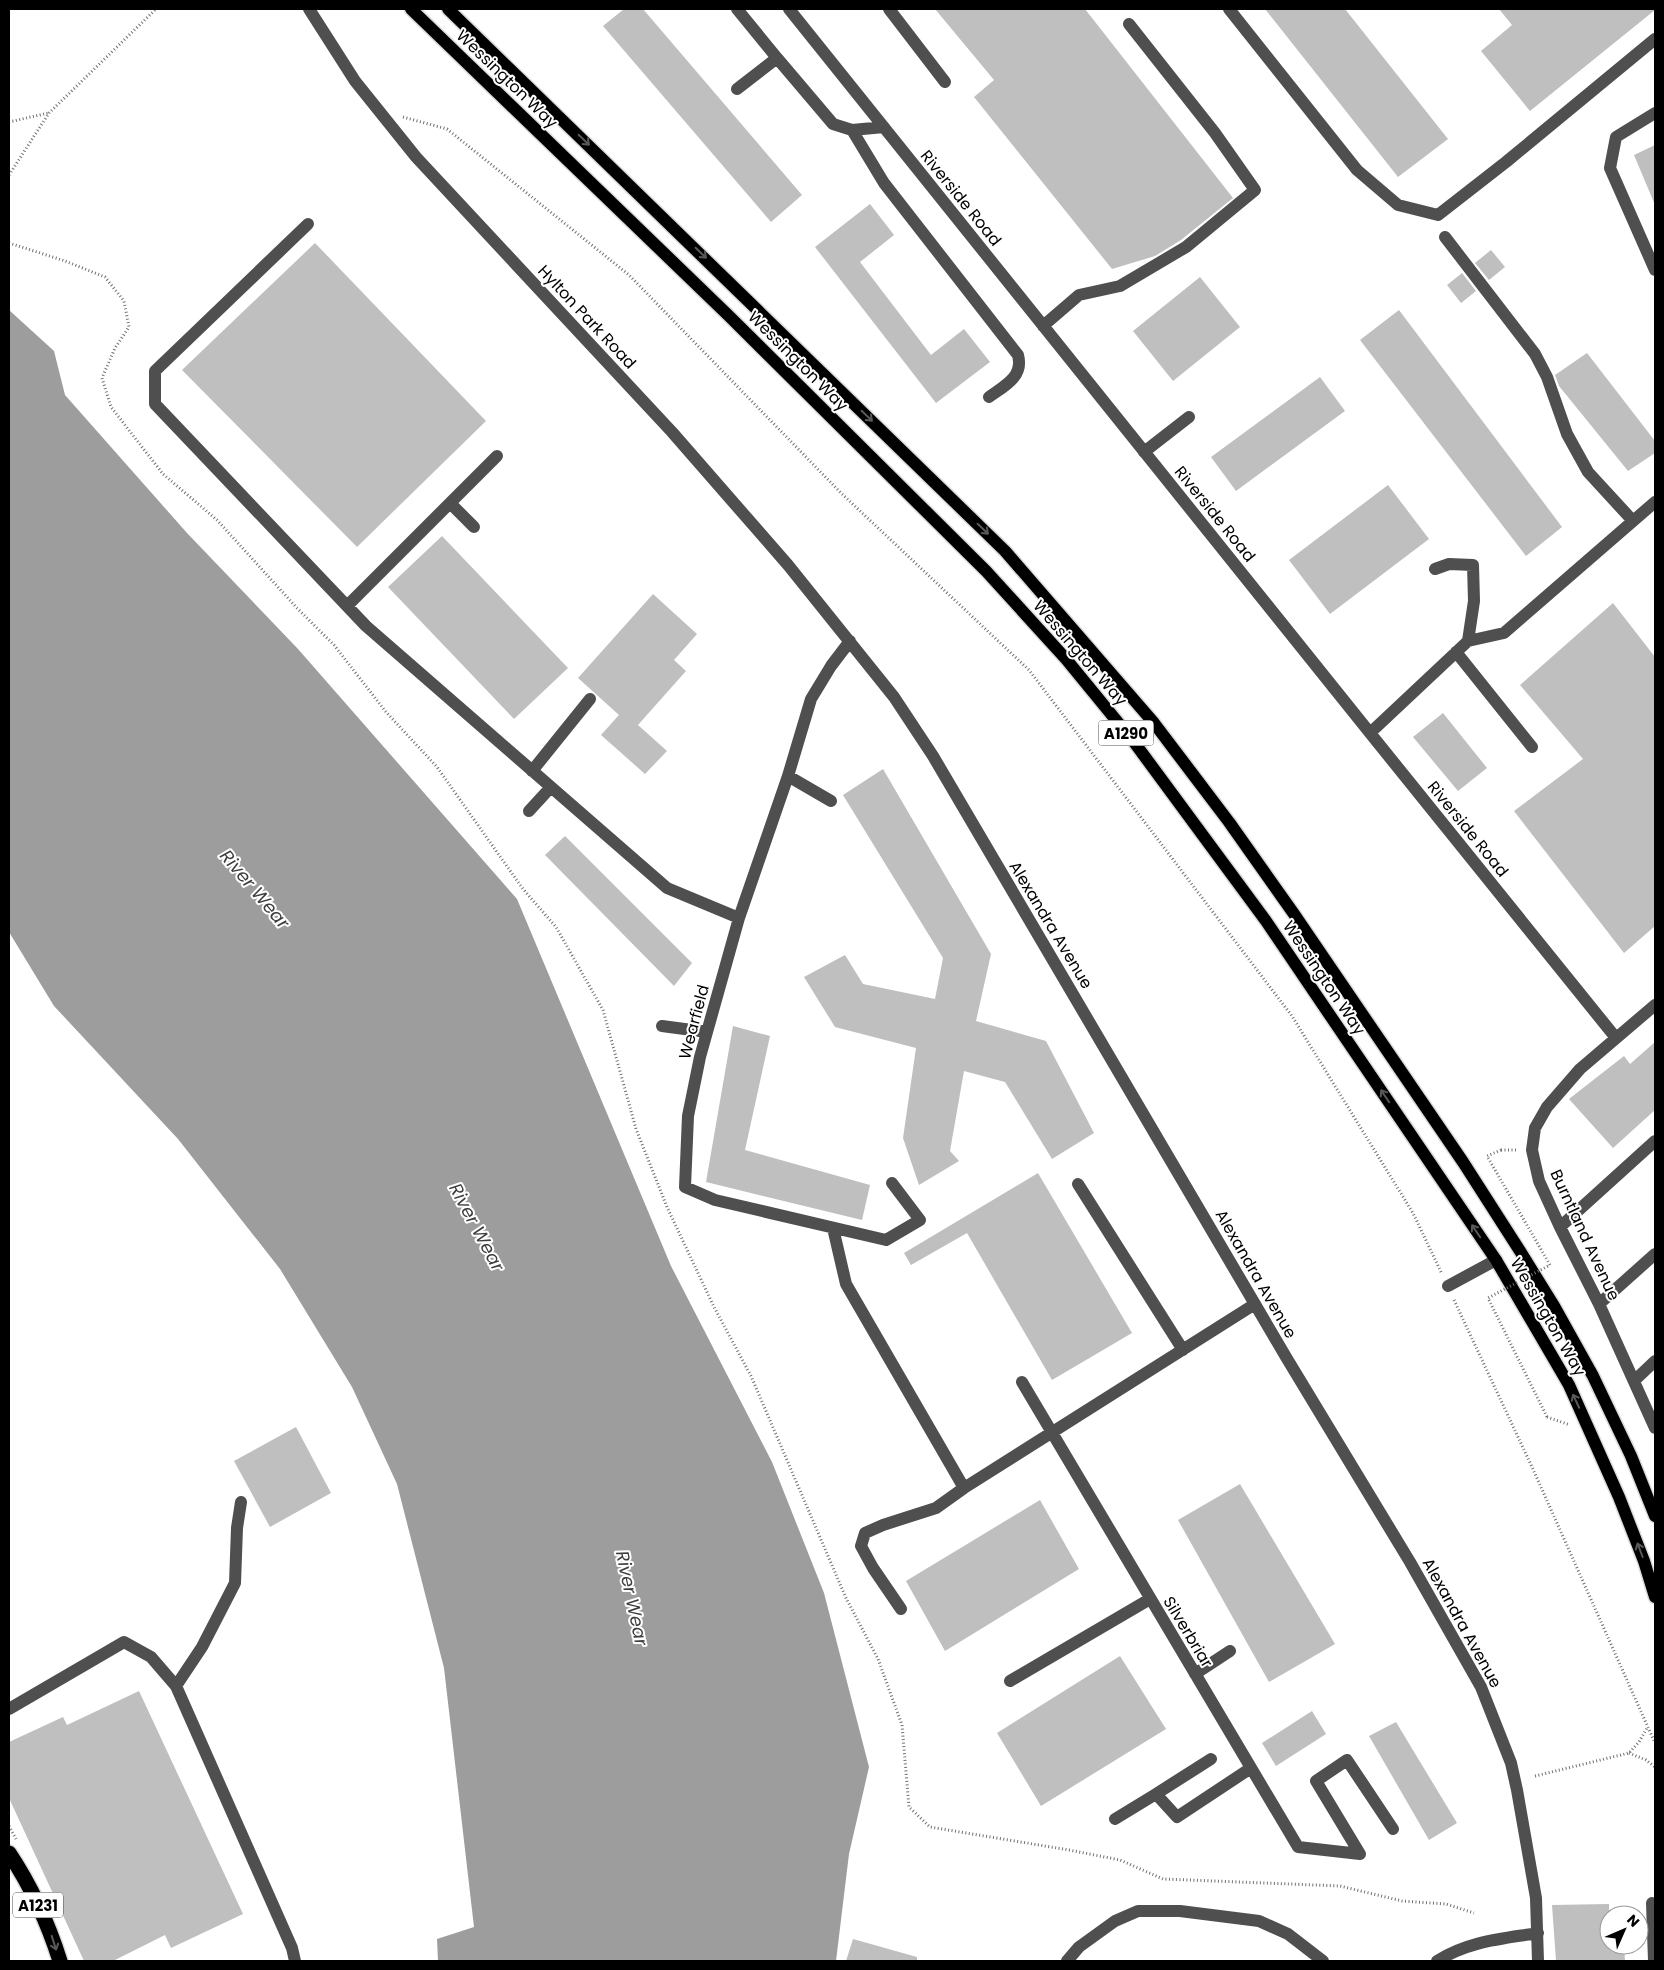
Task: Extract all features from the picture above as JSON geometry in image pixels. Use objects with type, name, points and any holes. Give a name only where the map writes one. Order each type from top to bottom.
[{"type":"highway","name":"A1231","points":[[9,1853],[19,1868],[49,1927],[60,1961]]},
{"type":"main road","name":"Wessington Way","points":[[411,9],[722,309],[965,550],[1066,659],[1134,742],[1266,921],[1496,1260],[1533,1322],[1576,1401],[1619,1497],[1644,1561],[1655,1597]]},
{"type":"main road","name":"Wessington Way","points":[[448,9],[1005,551],[1154,723],[1229,822],[1294,914],[1463,1162],[1520,1251],[1554,1306],[1593,1376],[1631,1456],[1655,1516]]},
{"type":"street","name":"Hylton Park Road","points":[[309,9],[355,81],[416,157],[672,432],[788,565],[850,641]]},
{"type":"street","points":[[737,9],[834,124],[852,130],[884,127]]},
{"type":"street","name":"Riverside Road","points":[[789,9],[1616,1038]]},
{"type":"street","points":[[889,9],[945,82]]},
{"type":"street","points":[[1229,9],[1357,170],[1398,205],[1438,215],[1655,40]]},
{"type":"street","points":[[1043,326],[1079,295],[1120,286],[1186,247],[1255,190],[1215,134],[1129,24]]},
{"type":"street","points":[[737,89],[777,58]]},
{"type":"street","points":[[1655,113],[1616,137],[1610,168],[1655,270]]},
{"type":"street","points":[[852,130],[884,183],[1018,356],[1020,363],[1018,373],[989,397]]},
{"type":"street","points":[[308,224],[155,371],[155,404],[366,626],[667,888],[739,918]]},
{"type":"street","points":[[1444,237],[1535,354],[1547,377],[1567,434],[1588,472],[1632,521]]},
{"type":"street","points":[[1144,452],[1189,417]]},
{"type":"street","points":[[347,606],[497,456]]},
{"type":"street","points":[[1370,733],[1468,641],[1504,633],[1655,502]]},
{"type":"street","points":[[450,503],[474,528]]},
{"type":"street","points":[[1435,569],[1449,564],[1473,565],[1474,601],[1468,641]]},
{"type":"street","name":"Wearfield","points":[[850,641],[830,666],[811,699],[788,776],[739,918],[707,1032],[688,1116],[685,1187],[714,1200],[886,1240],[920,1220],[892,1183]]},
{"type":"street","name":"Alexandra Avenue","points":[[850,641],[894,697],[933,756],[1255,1304],[1410,1562],[1481,1687],[1511,1763],[1536,1898],[1538,1961]]},
{"type":"street","points":[[1456,652],[1532,747]]},
{"type":"street","points":[[532,770],[590,699]]},
{"type":"street","points":[[788,776],[831,801]]},
{"type":"street","points":[[529,810],[551,787]]},
{"type":"street","name":"Burntland Avenue","points":[[1655,1005],[1580,1069],[1547,1107],[1535,1128],[1532,1150],[1539,1181],[1560,1227],[1600,1304],[1655,1428]]},
{"type":"street","points":[[662,1026],[707,1032]]},
{"type":"street","points":[[1560,1227],[1655,1141]]},
{"type":"street","points":[[1078,1184],[1183,1350]]},
{"type":"street","points":[[833,1228],[846,1284],[964,1488]]},
{"type":"street","points":[[1600,1304],[1655,1254]]},
{"type":"street","points":[[1448,1286],[1496,1260]]},
{"type":"street","points":[[901,1609],[873,1568],[861,1546],[866,1533],[883,1525],[936,1508],[964,1488],[1255,1304]]},
{"type":"street","points":[[1635,1380],[1655,1361]]},
{"type":"street","name":"Silverbriar","points":[[1022,1382],[1298,1847],[1360,1854],[1316,1781],[1347,1760],[1393,1829]]},
{"type":"street","points":[[176,1686],[202,1647],[235,1584],[237,1528],[241,1502]]},
{"type":"street","points":[[1010,1681],[1150,1599]]},
{"type":"street","points":[[9,1709],[124,1642],[151,1657],[176,1686],[292,1948],[295,1961]]},
{"type":"street","points":[[1195,1674],[1230,1650]]},
{"type":"street","points":[[1115,1819],[1212,1759]]},
{"type":"street","points":[[1156,1794],[1177,1816],[1251,1768]]},
{"type":"street","points":[[1652,1903],[1654,1961]]},
{"type":"street","points":[[1067,1961],[1079,1947],[1116,1921],[1138,1911],[1180,1911],[1259,1921],[1288,1934],[1323,1961]]},
{"type":"street","points":[[1436,1961],[1454,1950],[1482,1941],[1538,1933]]},
{"type":"path","points":[[9,175],[49,113],[156,9]]},
{"type":"path","points":[[9,122],[49,113]]},
{"type":"path","points":[[400,116],[447,129],[629,275],[842,494],[1028,670],[1292,1016],[1413,1213],[1532,1467],[1655,1743]]},
{"type":"path","points":[[1501,1150],[1487,1156],[1550,1265],[1488,1298],[1547,1417]]},
{"type":"path","points":[[1535,1776],[1629,1753],[1639,1742],[1647,1727]]},
{"type":"path","points":[[1629,1753],[1646,1760],[1655,1767]]},
{"type":"water","name":"River Wear","points":[[9,310],[54,351],[65,395],[187,533],[298,649],[517,899],[671,1266],[772,1462],[824,1593],[869,1767],[849,1854],[836,1961],[438,1961],[437,1939],[474,1927],[444,1668],[397,1484],[352,1387],[280,1269],[178,1139],[54,1006],[9,932]]},
{"type":"building","points":[[624,9],[643,9],[802,195],[771,222],[603,26]]},
{"type":"building","points":[[935,9],[1085,9],[1233,198],[1181,240],[1155,256],[1112,269],[974,97],[994,80]]},
{"type":"building","points":[[1265,9],[1345,9],[1448,139],[1398,177]]},
{"type":"building","points":[[1499,9],[1655,10],[1530,111],[1481,51],[1512,25]]},
{"type":"building","points":[[1655,145],[1655,205],[1634,155]]},
{"type":"building","points":[[870,204],[894,235],[860,262],[931,355],[964,329],[990,362],[936,403],[815,247]]},
{"type":"building","points":[[315,243],[486,421],[357,547],[182,370]]},
{"type":"building","points":[[1491,250],[1505,267],[1489,280],[1475,263]]},
{"type":"building","points":[[1462,273],[1476,291],[1461,303],[1447,285]]},
{"type":"building","points":[[1200,277],[1240,327],[1173,381],[1133,331]]},
{"type":"building","points":[[1399,310],[1562,527],[1526,556],[1360,340]]},
{"type":"building","points":[[1587,353],[1655,441],[1655,453],[1628,471],[1559,386],[1555,375]]},
{"type":"building","points":[[1320,377],[1345,411],[1236,491],[1211,457]]},
{"type":"building","points":[[1388,485],[1429,539],[1330,614],[1289,560]]},
{"type":"building","points":[[442,536],[568,668],[514,719],[388,587]]},
{"type":"building","points":[[653,594],[697,634],[674,660],[686,671],[638,725],[667,751],[645,774],[601,735],[619,715],[578,678]]},
{"type":"building","points":[[1613,603],[1655,657],[1655,926],[1624,953],[1514,811],[1583,759],[1520,685]]},
{"type":"building","points":[[1443,713],[1487,768],[1458,791],[1413,737]]},
{"type":"building","points":[[883,769],[991,954],[976,1021],[1046,1041],[1094,1133],[1052,1159],[1005,1082],[964,1071],[950,1151],[959,1161],[919,1185],[903,1138],[916,1048],[835,1027],[804,977],[845,955],[863,984],[935,999],[943,958],[843,795]]},
{"type":"building","points":[[565,836],[692,963],[674,986],[545,855]]},
{"type":"building","points":[[733,1026],[770,1036],[745,1150],[870,1185],[862,1220],[706,1182]]},
{"type":"building","points":[[1655,1042],[1655,1110],[1613,1148],[1569,1099],[1624,1056],[1630,1064]]},
{"type":"building","points":[[1038,1173],[1132,1333],[1052,1380],[967,1233],[911,1265],[904,1253]]},
{"type":"building","points":[[296,1427],[331,1493],[270,1527],[234,1461]]},
{"type":"building","points":[[1240,1484],[1335,1644],[1269,1682],[1178,1520]]},
{"type":"building","points":[[1040,1500],[1079,1569],[945,1651],[906,1581]]},
{"type":"building","points":[[1120,1656],[1166,1729],[1041,1806],[997,1733]]},
{"type":"building","points":[[139,1691],[243,1914],[171,1948],[165,1935],[113,1961],[84,1961],[9,1798],[9,1742],[63,1717],[67,1725]]},
{"type":"building","points":[[1312,1711],[1326,1734],[1276,1766],[1262,1743]]},
{"type":"building","points":[[1396,1722],[1457,1823],[1429,1840],[1369,1736]]},
{"type":"building","points":[[1609,1904],[1599,1905],[1599,1955],[1625,1955],[1625,1961],[1556,1961],[1552,1905]]},
{"type":"building","points":[[853,1939],[917,1957],[917,1961],[846,1961]]}]
